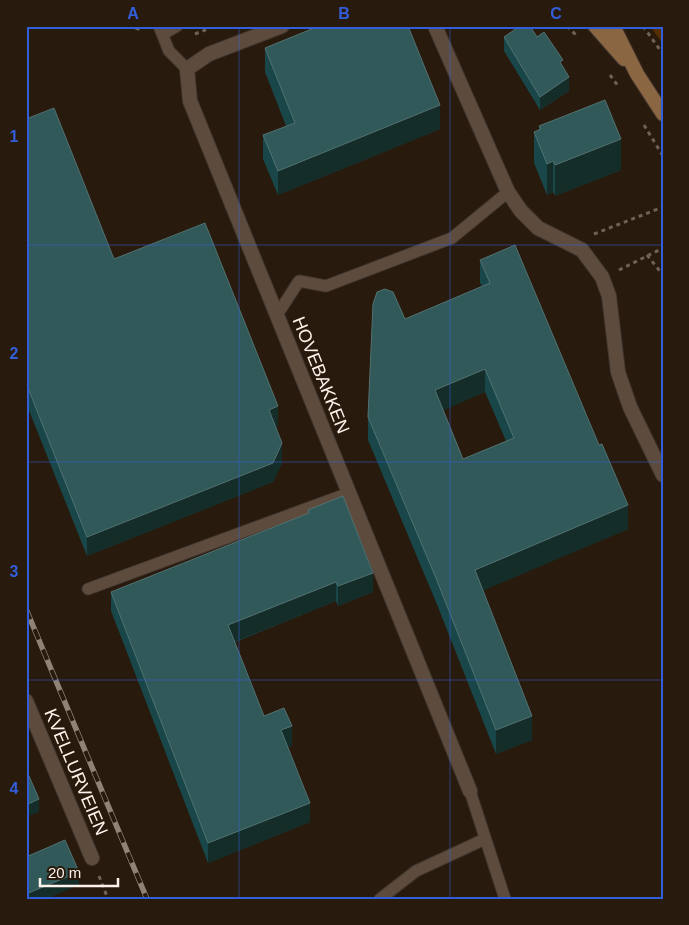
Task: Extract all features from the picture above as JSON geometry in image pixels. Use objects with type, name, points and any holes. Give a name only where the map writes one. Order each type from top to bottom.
[{"type":"main road","points":[[595,26],[637,74]]},
{"type":"main road","points":[[613,26],[637,74],[663,114]]},
{"type":"street","points":[[186,69],[208,54],[282,26]]},
{"type":"street","points":[[435,26],[508,192],[521,212],[538,228],[582,250],[602,277],[609,296],[618,372],[630,407],[663,475]]},
{"type":"street","name":"HOVEBAKKEN","points":[[186,69],[190,101],[470,791]]},
{"type":"street","name":"KVELLURVEIEN","points":[[26,701],[92,858]]},
{"type":"lane","points":[[177,26],[161,30],[169,51],[186,69]]},
{"type":"lane","points":[[277,315],[298,282],[326,286],[452,238],[508,192]]},
{"type":"lane","points":[[88,589],[349,493]]},
{"type":"lane","points":[[470,791],[505,899]]},
{"type":"lane","points":[[380,899],[416,871],[486,839]]},
{"type":"path","points":[[567,26],[578,37]]},
{"type":"path","points":[[643,26],[663,54]]},
{"type":"path","points":[[608,72],[620,88]]},
{"type":"path","points":[[640,118],[663,156]]},
{"type":"path","points":[[598,242],[592,235],[663,207]]},
{"type":"path","points":[[615,264],[618,270],[663,248]]},
{"type":"path","points":[[647,256],[663,275]]},
{"type":"shaded area","points":[[650,26],[663,26],[663,44]]},
{"type":"building","points":[[319,26],[408,26],[440,105],[278,171],[263,135],[295,123],[265,48]]},
{"type":"building","points":[[520,26],[530,26],[537,37],[544,32],[563,60],[560,62],[569,77],[540,97],[504,37]]},
{"type":"building","points":[[605,100],[621,139],[555,165],[553,161],[547,164],[534,132],[541,129],[539,126]]},
{"type":"building","points":[[54,108],[114,259],[205,223],[278,406],[269,410],[282,443],[273,463],[87,537],[26,383],[26,119]]},
{"type":"building","points":[[515,245],[599,445],[602,444],[628,505],[475,570],[532,716],[496,730],[436,578],[368,417],[373,304],[377,292],[385,289],[393,292],[405,319],[490,283],[480,260]],"holes":[[[485,369],[514,438],[463,459],[435,390]]]},
{"type":"building","points":[[343,496],[373,573],[338,586],[336,582],[228,625],[264,716],[284,708],[292,726],[281,730],[310,803],[208,843],[111,592],[309,513],[308,510]]},
{"type":"building","points":[[26,769],[39,799],[26,805]]},
{"type":"building","points":[[65,840],[79,872],[26,894],[26,857]]},
{"type":"railway","points":[[26,609],[147,899]]}]
